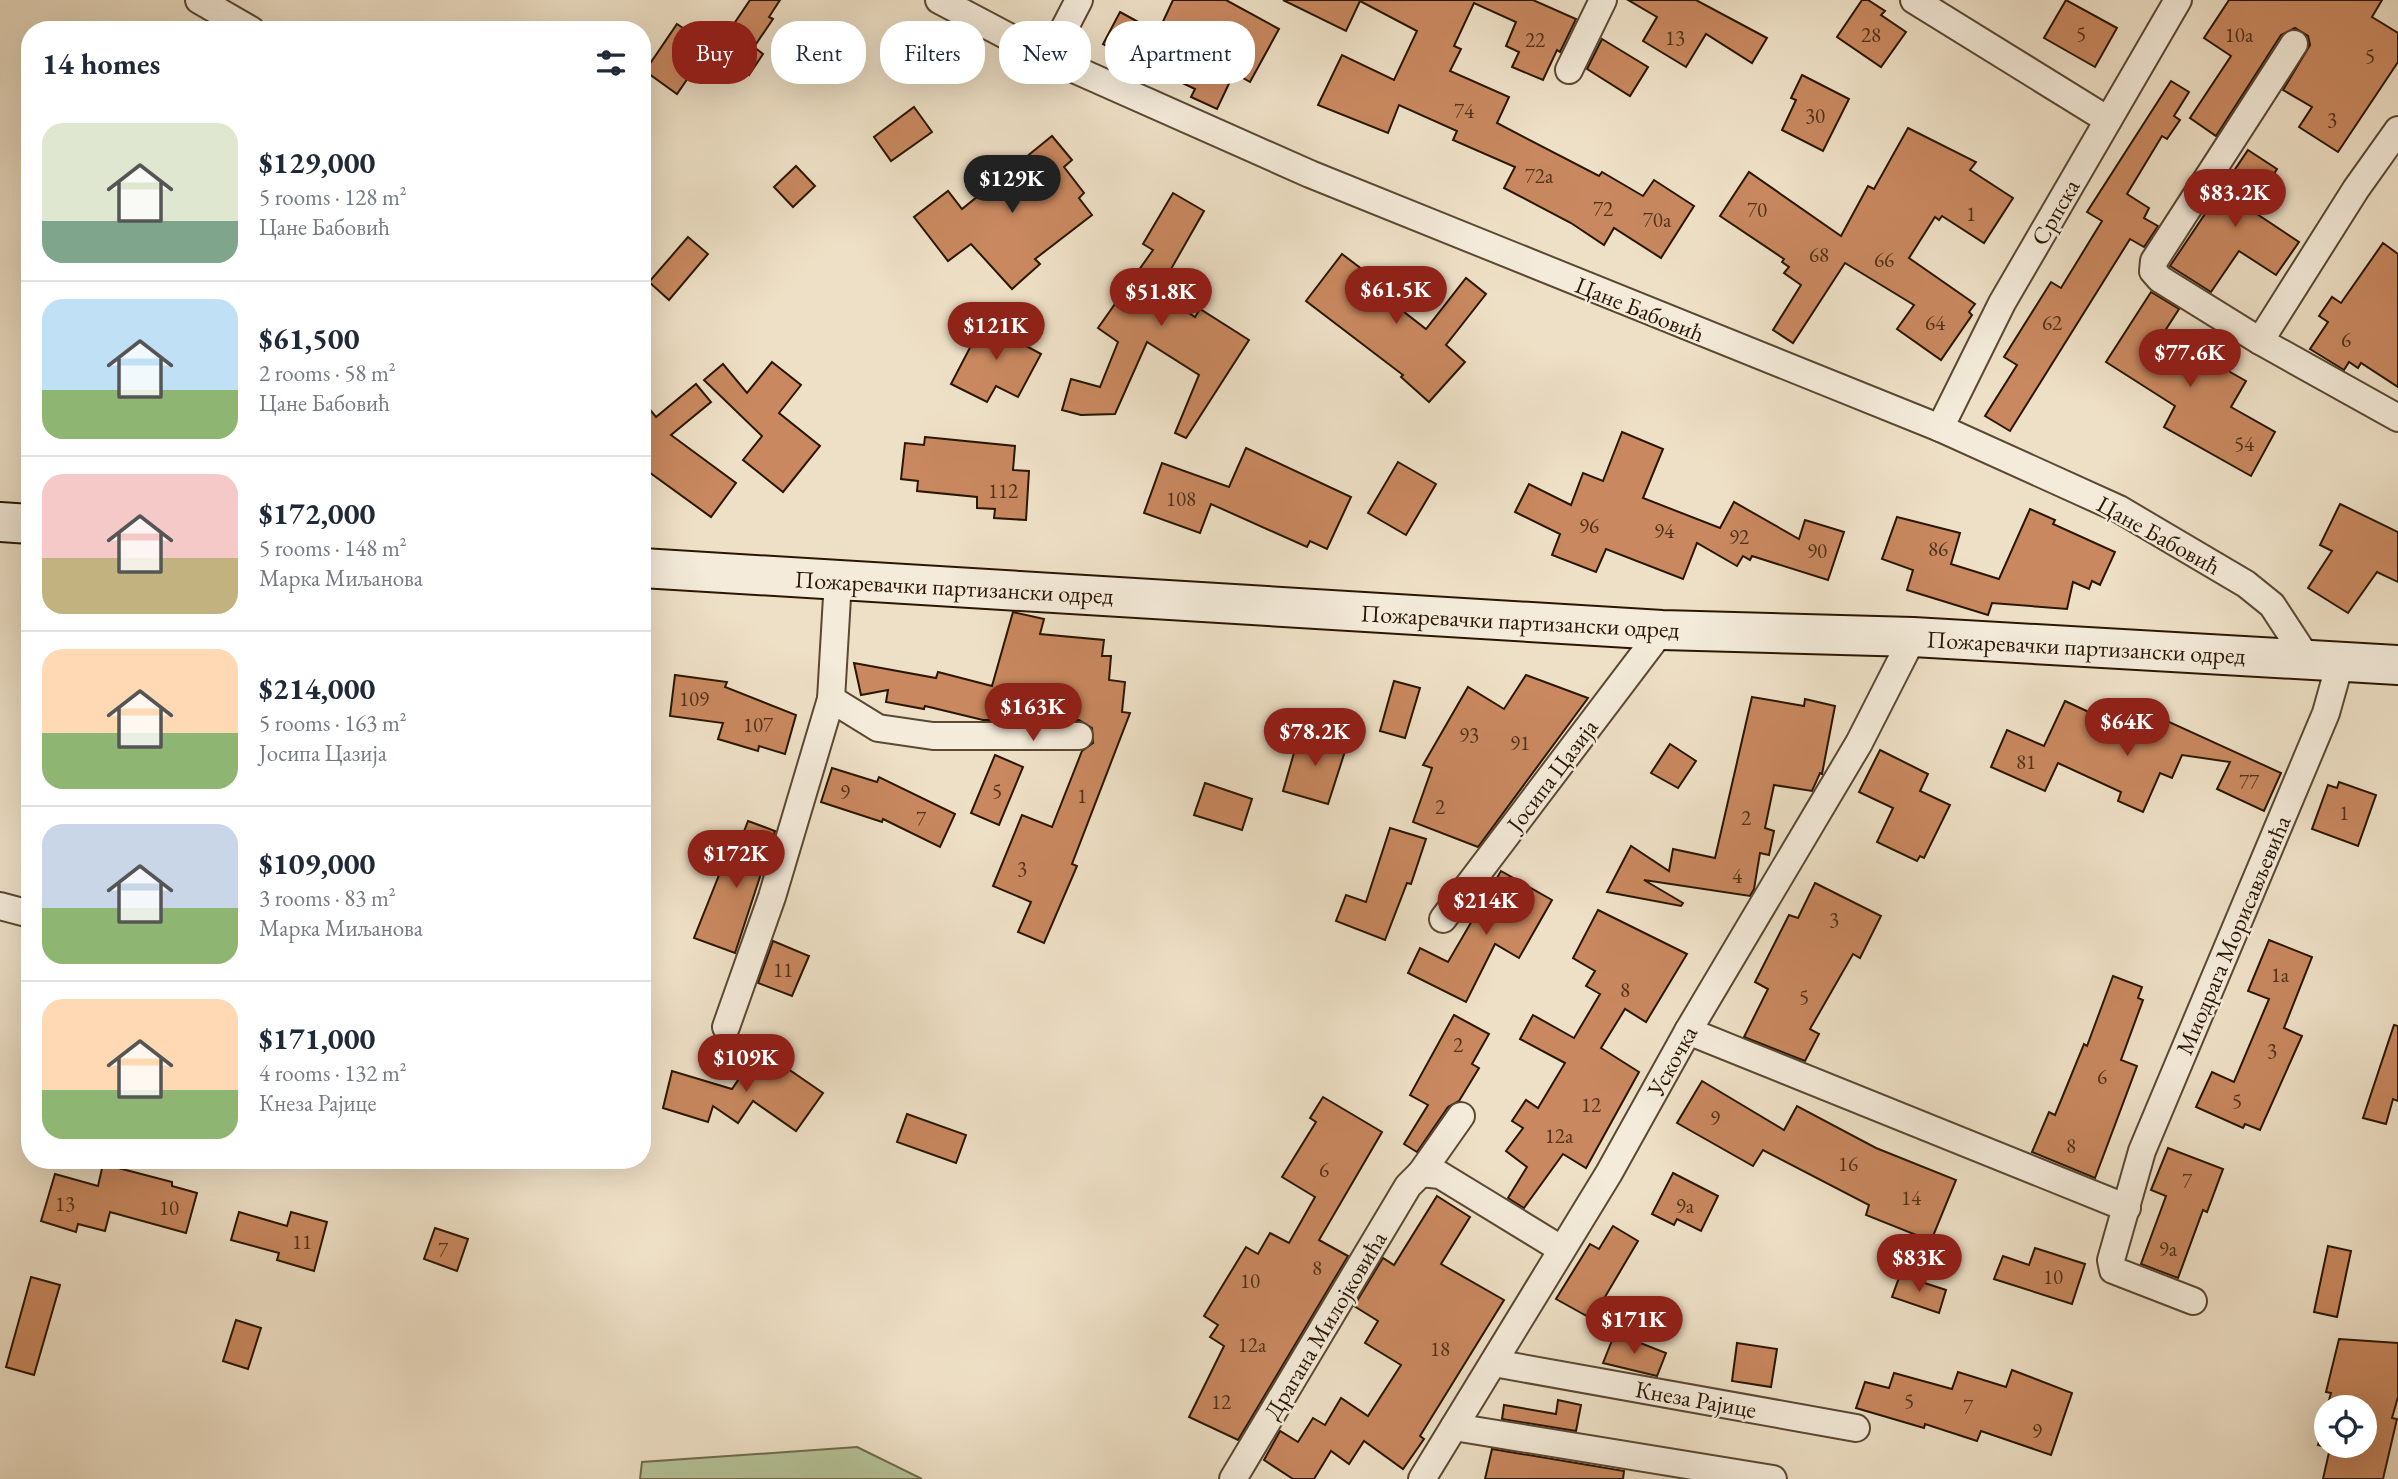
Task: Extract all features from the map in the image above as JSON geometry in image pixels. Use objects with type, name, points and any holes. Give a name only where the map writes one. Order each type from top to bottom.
[{"type":"street","points":[[199,0],[235,21]]},
{"type":"street","name":"Цане Бабовић","points":[[939,0],[999,32]]},
{"type":"street","points":[[1068,21],[1079,0]]},
{"type":"street","points":[[1569,69],[1603,0]]},
{"type":"street","points":[[1914,0],[2108,120]]},
{"type":"street","name":"Српска","points":[[1940,428],[2001,303],[2178,0]]},
{"type":"street","points":[[2294,44],[2154,261],[2154,271],[2160,279],[2260,341],[2397,414]]},
{"type":"street","name":"Цане Бабовић","points":[[1091,77],[1310,174],[1940,428],[2119,509],[2246,584],[2272,605],[2324,662]]},
{"type":"street","points":[[2260,341],[2356,188],[2398,130]]},
{"type":"street","points":[[0,522],[21,523]]},
{"type":"street","name":"Пожаревачки партизански одред","points":[[651,569],[1662,630],[1913,637],[2398,665]]},
{"type":"street","points":[[726,1027],[772,897],[831,699],[838,580]]},
{"type":"street","name":"Јосипа Цазија","points":[[1443,919],[1662,630]]},
{"type":"street","name":"Ускочка","points":[[1422,1479],[1609,1173],[1688,1031],[1859,743],[1913,637]]},
{"type":"street","name":"Миодрага Морисављевића","points":[[2193,1301],[2113,1269],[2111,1260],[2142,1151],[2326,713],[2324,662]]},
{"type":"street","points":[[831,699],[878,728],[933,736],[1079,736]]},
{"type":"street","points":[[0,906],[21,912]]},
{"type":"street","points":[[1688,1031],[2127,1208]]},
{"type":"street","name":"Драгана Милојковића","points":[[1233,1479],[1408,1186],[1461,1116]]},
{"type":"street","points":[[1420,1173],[1440,1175],[1561,1249]]},
{"type":"street","name":"Кнеза Рајице","points":[[1494,1363],[1856,1428]]},
{"type":"street","points":[[1454,1427],[1773,1479]]},
{"type":"green space","points":[[857,1447],[922,1479],[640,1479],[642,1462]]},
{"type":"building","points":[[750,0],[780,0],[769,17],[773,19],[757,43],[757,21],[736,21]]},
{"type":"building","points":[[1173,0],[1226,0],[1279,29],[1255,73],[1255,21],[1163,21]]},
{"type":"building","points":[[1283,0],[1533,0],[1576,19],[1543,80],[1512,67],[1519,52],[1506,46],[1516,22],[1474,3],[1454,46],[1461,49],[1450,71],[1509,97],[1497,123],[1599,176],[1602,172],[1643,196],[1654,180],[1694,206],[1661,258],[1614,228],[1604,245],[1571,223],[1504,188],[1515,167],[1453,140],[1457,131],[1399,105],[1388,133],[1318,105],[1342,55],[1394,80],[1417,31],[1360,1],[1346,31]]},
{"type":"building","points":[[1628,0],[1696,0],[1767,38],[1752,63],[1706,34],[1686,67],[1643,41],[1657,17]]},
{"type":"building","points":[[1862,0],[1868,0],[1885,11],[1881,15],[1906,32],[1881,67],[1837,37]]},
{"type":"building","points":[[2066,0],[2117,28],[2095,67],[2044,38]]},
{"type":"building","points":[[2229,0],[2382,0],[2372,17],[2398,33],[2398,62],[2338,152],[2299,127],[2312,107],[2283,90],[2310,45],[2308,36],[2295,28],[2281,35],[2216,136],[2190,118],[2231,56],[2204,38]]},
{"type":"building","points":[[1120,12],[1136,21],[1115,21]]},
{"type":"building","points":[[672,31],[672,84],[684,84],[677,94],[651,75],[651,62]]},
{"type":"building","points":[[1602,39],[1648,67],[1630,96],[1587,69]]},
{"type":"building","points":[[757,49],[763,54],[757,63]]},
{"type":"building","points":[[1802,75],[1849,99],[1823,151],[1782,130],[1796,100],[1791,98]]},
{"type":"building","points":[[2171,81],[2189,92],[2174,116],[2180,120],[2167,139],[2162,136],[2127,194],[2149,208],[2144,218],[2158,226],[2144,247],[2130,239],[2010,431],[1985,416],[2017,365],[2004,357],[2051,282],[2061,288],[2102,221],[2087,212]]},
{"type":"building","points":[[1185,84],[1229,84],[1217,109],[1191,97],[1195,89]]},
{"type":"building","points":[[914,107],[932,132],[891,161],[874,137]]},
{"type":"building","points":[[1908,128],[1976,162],[1970,170],[2013,198],[1984,243],[1942,216],[1939,220],[1935,217],[1909,258],[1975,304],[1969,312],[1972,315],[1941,360],[1897,329],[1914,305],[1845,263],[1793,343],[1773,330],[1801,285],[1784,273],[1789,267],[1782,262],[1784,259],[1720,216],[1749,172],[1841,236],[1868,186],[1874,189]]},
{"type":"building","points":[[1052,136],[1072,160],[1064,167],[1084,193],[1079,198],[1092,215],[1035,259],[1040,264],[1012,289],[971,244],[948,261],[914,217],[948,191],[962,209]]},
{"type":"building","points":[[2248,150],[2277,169],[2251,210],[2299,242],[2276,275],[2239,251],[2211,292],[2170,266]]},
{"type":"building","points":[[796,166],[815,186],[793,207],[774,187]]},
{"type":"building","points":[[1173,193],[1204,211],[1158,292],[1195,317],[1200,309],[1249,340],[1186,438],[1175,433],[1199,375],[1147,342],[1115,414],[1081,415],[1062,410],[1071,379],[1100,387],[1118,342],[1098,328],[1153,250],[1143,244]]},
{"type":"building","points":[[688,237],[708,254],[669,300],[651,284],[651,280]]},
{"type":"building","points":[[2383,243],[2398,254],[2398,387],[2361,363],[2358,368],[2349,362],[2344,370],[2310,349],[2328,322],[2319,316],[2332,297],[2341,303]]},
{"type":"building","points":[[1342,254],[1363,270],[1358,276],[1426,329],[1466,278],[1486,294],[1446,345],[1465,362],[1429,402],[1401,377],[1403,375],[1306,301]]},
{"type":"building","points":[[2151,292],[2179,309],[2163,334],[2246,381],[2231,407],[2275,432],[2251,476],[2164,427],[2175,406],[2106,362]]},
{"type":"building","points":[[988,313],[1015,328],[1010,337],[1041,354],[1018,397],[996,386],[987,402],[951,384]]},
{"type":"building","points":[[772,362],[801,385],[779,413],[820,446],[783,492],[743,460],[762,436],[704,380],[723,364],[747,393]]},
{"type":"building","points":[[696,384],[711,402],[671,435],[736,483],[711,517],[651,474],[651,411],[656,417]]},
{"type":"building","points":[[1622,432],[1663,449],[1643,498],[1720,528],[1734,502],[1799,539],[1805,520],[1844,532],[1828,580],[1752,556],[1750,560],[1743,556],[1737,566],[1697,543],[1683,579],[1606,549],[1596,572],[1552,555],[1560,534],[1515,512],[1529,484],[1571,505],[1583,473],[1603,481]]},
{"type":"building","points":[[925,437],[1015,446],[1013,470],[1029,471],[1026,520],[994,518],[995,509],[977,508],[977,497],[917,491],[918,481],[901,479],[905,443],[924,445]]},
{"type":"building","points":[[1246,448],[1351,497],[1327,549],[1310,541],[1307,547],[1211,504],[1200,533],[1144,513],[1162,463],[1229,487]]},
{"type":"building","points":[[1398,462],[1436,484],[1406,535],[1368,513]]},
{"type":"building","points":[[2340,504],[2398,532],[2398,582],[2377,572],[2348,613],[2308,588],[2332,551],[2320,545]]},
{"type":"building","points":[[2030,509],[2055,520],[2053,524],[2115,552],[2100,585],[2092,581],[2089,589],[2073,582],[2067,609],[1992,603],[1988,615],[1907,590],[1913,570],[1882,559],[1897,517],[1960,533],[1951,564],[1999,579]]},
{"type":"building","points":[[1013,612],[1044,619],[1040,634],[1104,640],[1102,656],[1111,656],[1109,680],[1125,682],[1122,712],[1130,713],[1072,864],[1077,866],[1044,943],[1018,932],[1031,902],[993,886],[1022,815],[1052,827],[1082,751],[1093,743],[1092,728],[1079,720],[983,720],[925,706],[924,709],[886,702],[888,690],[861,695],[854,663],[936,678],[938,672],[992,686]]},
{"type":"building","points":[[675,675],[727,682],[725,687],[796,715],[785,754],[759,746],[758,751],[718,739],[723,723],[670,716]]},
{"type":"building","points":[[1526,675],[1588,698],[1478,847],[1413,822],[1432,768],[1423,765],[1468,687],[1504,709]]},
{"type":"building","points":[[1394,681],[1420,688],[1405,738],[1380,731]]},
{"type":"building","points":[[1752,697],[1804,706],[1805,699],[1835,706],[1822,774],[1820,773],[1812,791],[1774,785],[1765,828],[1774,831],[1769,855],[1760,853],[1754,889],[1750,896],[1644,880],[1683,903],[1681,906],[1607,892],[1631,846],[1669,871],[1673,849],[1715,858]]},
{"type":"building","points":[[2065,701],[2145,738],[2154,715],[2281,773],[2264,811],[2217,789],[2230,762],[2182,755],[2172,778],[2160,773],[2143,812],[2118,801],[2121,792],[2058,763],[2045,791],[1991,767],[2007,730],[2044,746]]},
{"type":"building","points":[[1300,732],[1347,745],[1328,804],[1283,791]]},
{"type":"building","points":[[1670,744],[1696,761],[1678,788],[1651,773]]},
{"type":"building","points":[[1880,750],[1928,774],[1920,791],[1950,805],[1924,858],[1920,856],[1917,861],[1877,842],[1893,808],[1859,792]]},
{"type":"building","points":[[995,755],[1023,767],[999,825],[971,813]]},
{"type":"building","points":[[832,768],[877,782],[879,777],[955,814],[940,847],[883,819],[882,822],[821,802]]},
{"type":"building","points":[[2339,782],[2376,795],[2358,846],[2312,829],[2328,785],[2337,788]]},
{"type":"building","points":[[1205,783],[1252,799],[1242,830],[1194,815]]},
{"type":"building","points":[[748,821],[775,831],[735,953],[694,938],[725,860],[732,863]]},
{"type":"building","points":[[1390,828],[1426,839],[1411,884],[1407,883],[1385,940],[1336,921],[1346,895],[1366,902]]},
{"type":"building","points":[[1501,871],[1552,900],[1519,958],[1495,944],[1466,1002],[1408,973],[1420,948],[1448,962]]},
{"type":"building","points":[[1815,883],[1881,916],[1860,958],[1853,954],[1810,1029],[1819,1034],[1805,1061],[1744,1037],[1768,989],[1755,982],[1789,915],[1798,918]]},
{"type":"building","points":[[1598,910],[1687,954],[1646,1022],[1625,1009],[1601,1048],[1639,1072],[1586,1168],[1563,1154],[1524,1208],[1508,1198],[1527,1167],[1506,1151],[1523,1128],[1512,1121],[1526,1100],[1538,1108],[1565,1063],[1520,1039],[1533,1015],[1574,1038],[1600,994],[1586,986],[1595,971],[1573,958]]},
{"type":"building","points":[[2269,940],[2312,957],[2284,1028],[2302,1036],[2260,1130],[2245,1124],[2243,1128],[2196,1107],[2212,1072],[2234,1082],[2269,999],[2248,991]]},
{"type":"building","points":[[773,941],[809,956],[792,996],[758,983]]},
{"type":"building","points":[[2113,976],[2142,987],[2138,998],[2143,1000],[2121,1060],[2137,1066],[2095,1178],[2032,1152],[2049,1112],[2055,1115],[2084,1044],[2087,1046]]},
{"type":"building","points":[[1454,1015],[1489,1034],[1472,1064],[1479,1068],[1459,1101],[1448,1107],[1417,1152],[1404,1144],[1428,1105],[1410,1095]]},
{"type":"building","points":[[2394,1025],[2398,1026],[2398,1101],[2393,1099],[2386,1124],[2363,1118]]},
{"type":"building","points":[[759,1049],[823,1093],[796,1131],[753,1101],[738,1123],[713,1106],[708,1122],[663,1108],[672,1071],[732,1089]]},
{"type":"building","points":[[1702,1081],[1784,1130],[1797,1106],[1876,1148],[1956,1180],[1931,1241],[1866,1215],[1869,1205],[1763,1150],[1753,1166],[1677,1123]]},
{"type":"building","points":[[1323,1097],[1382,1132],[1319,1240],[1348,1256],[1238,1440],[1189,1417],[1224,1346],[1210,1337],[1218,1325],[1204,1316],[1246,1247],[1258,1254],[1270,1233],[1289,1243],[1315,1197],[1282,1177],[1316,1122],[1310,1118]]},
{"type":"building","points":[[907,1114],[966,1135],[956,1163],[897,1142]]},
{"type":"building","points":[[2168,1148],[2223,1169],[2207,1212],[2203,1210],[2178,1278],[2141,1264],[2166,1196],[2151,1190]]},
{"type":"building","points":[[102,1169],[122,1169],[172,1182],[172,1186],[197,1193],[186,1233],[110,1212],[105,1231],[78,1224],[76,1232],[41,1221],[55,1174],[98,1186]]},
{"type":"building","points":[[1673,1173],[1718,1196],[1701,1231],[1677,1219],[1674,1225],[1652,1214]]},
{"type":"building","points":[[1437,1196],[1470,1217],[1441,1264],[1504,1300],[1420,1436],[1424,1439],[1403,1469],[1364,1441],[1349,1464],[1331,1451],[1314,1479],[1293,1479],[1264,1460],[1280,1431],[1298,1442],[1313,1418],[1325,1425],[1341,1398],[1368,1416],[1401,1365],[1365,1343],[1378,1321],[1354,1306],[1383,1258],[1394,1265]]},
{"type":"building","points":[[239,1212],[287,1226],[291,1212],[327,1222],[314,1271],[277,1260],[279,1253],[231,1240]]},
{"type":"building","points":[[1613,1226],[1638,1241],[1592,1319],[1556,1299],[1590,1244],[1599,1249]]},
{"type":"building","points":[[435,1228],[468,1239],[457,1271],[424,1259]]},
{"type":"building","points":[[2328,1246],[2351,1251],[2337,1317],[2314,1312]]},
{"type":"building","points":[[2035,1248],[2085,1264],[2072,1304],[1994,1279],[2003,1256],[2029,1265]]},
{"type":"building","points":[[1900,1275],[1946,1290],[1939,1313],[1892,1297]]},
{"type":"building","points":[[31,1277],[60,1285],[34,1375],[6,1367]]},
{"type":"building","points":[[236,1320],[261,1328],[248,1369],[223,1361]]},
{"type":"building","points":[[1615,1333],[1666,1353],[1657,1376],[1603,1363]]},
{"type":"building","points":[[2339,1339],[2398,1343],[2398,1397],[2392,1418],[2397,1419],[2383,1479],[2323,1479],[2328,1458],[2377,1458],[2377,1395],[2330,1395],[2326,1392]]},
{"type":"building","points":[[1737,1343],[1777,1349],[1771,1387],[1732,1381]]},
{"type":"building","points":[[2012,1370],[2072,1393],[2051,1455],[1981,1431],[1977,1441],[1925,1424],[1924,1428],[1856,1408],[1865,1382],[1889,1388],[1894,1373],[1952,1389],[1958,1372],[2006,1387]]},
{"type":"building","points":[[1558,1400],[1581,1405],[1576,1431],[1502,1419],[1504,1405],[1556,1414]]},
{"type":"building","points":[[1492,1449],[1624,1471],[1623,1479],[1485,1479]]}]
